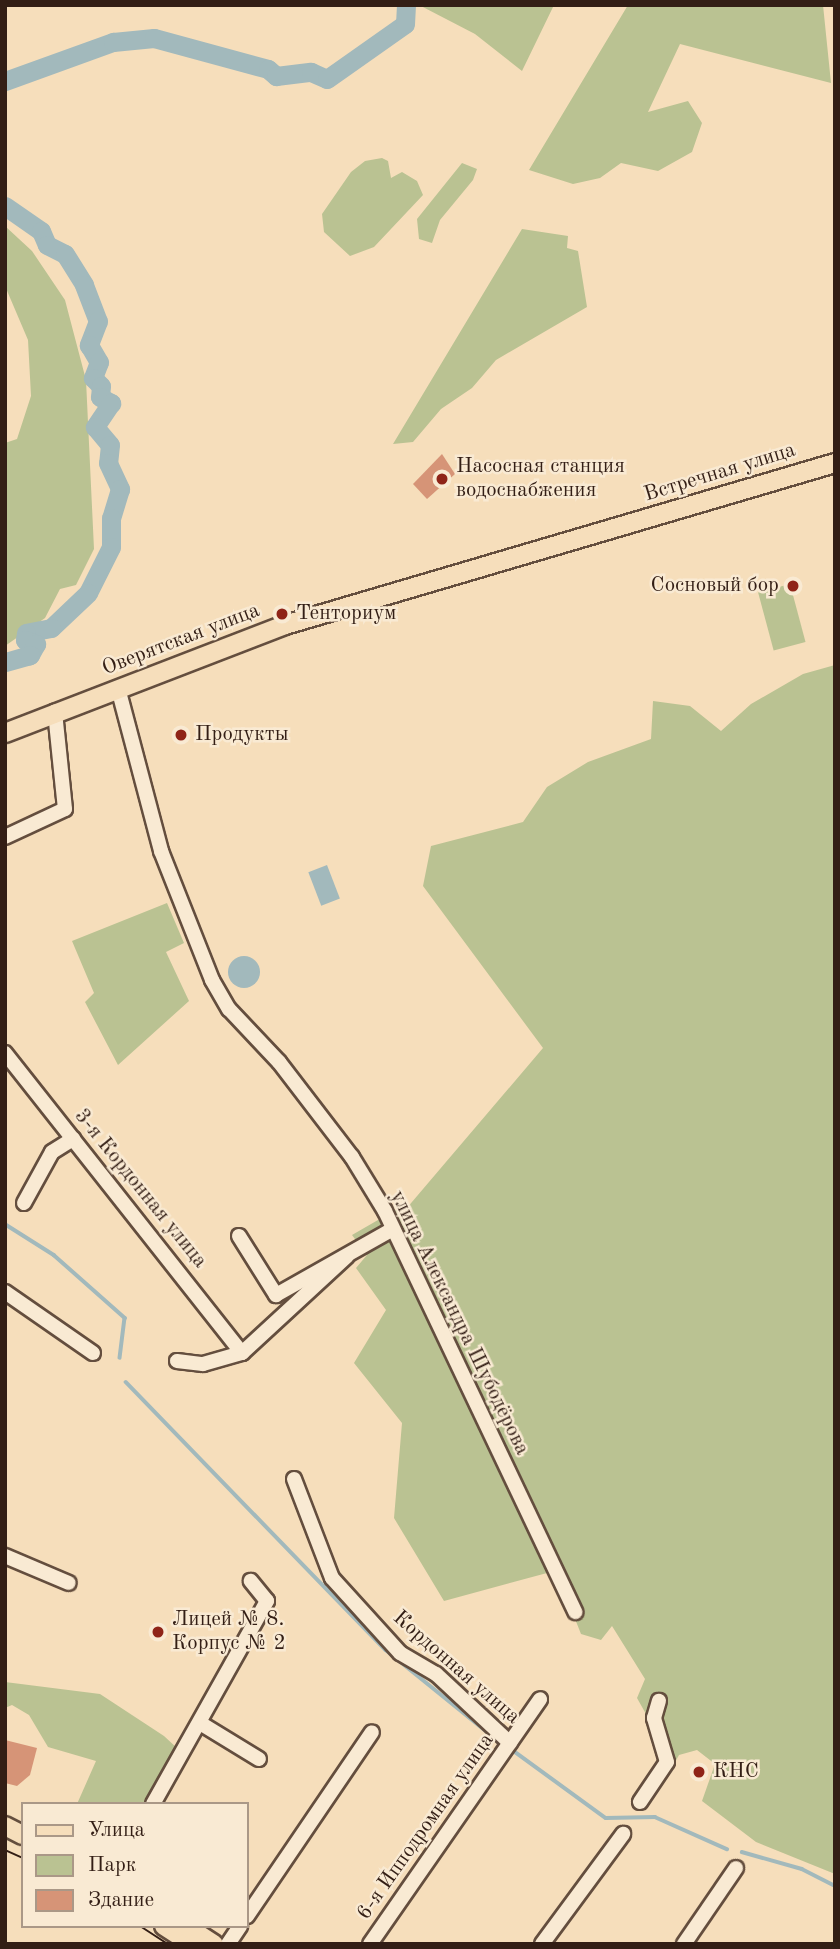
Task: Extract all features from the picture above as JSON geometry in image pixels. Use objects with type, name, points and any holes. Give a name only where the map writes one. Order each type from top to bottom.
[{"type":"main road","name":"Встречная улица","points":[[376,599],[835,463]]},
{"type":"main road","name":"Оверятская улица","points":[[5,733],[285,625],[376,599]]},
{"type":"main road","points":[[5,1826],[21,1834]]},
{"type":"main road","points":[[5,1837],[21,1844]]},
{"type":"main road","points":[[167,1928],[192,1944]]},
{"type":"main road","points":[[189,1928],[214,1944]]},
{"type":"street","name":"улица Александра Шубодёрова","points":[[118,688],[162,857],[212,980],[229,1009],[279,1062],[352,1157],[393,1229],[575,1612]]},
{"type":"street","points":[[5,837],[65,809],[55,712]]},
{"type":"street","name":"3-я Кордонная улица","points":[[5,1053],[242,1353]]},
{"type":"street","points":[[24,1203],[52,1152],[73,1139]]},
{"type":"street","points":[[239,1236],[276,1295],[393,1229]]},
{"type":"street","points":[[177,1361],[203,1364],[242,1353],[347,1256]]},
{"type":"street","points":[[5,1292],[93,1353]]},
{"type":"street","name":"Кордонная улица","points":[[294,1479],[332,1578],[400,1653],[436,1674],[514,1738]]},
{"type":"street","points":[[5,1556],[69,1583]]},
{"type":"street","points":[[154,1802],[267,1601],[251,1581]]},
{"type":"street","name":"6-я Ипподромная улица","points":[[370,1944],[540,1699]]},
{"type":"street","points":[[640,1802],[667,1762],[654,1721],[659,1701]]},
{"type":"street","points":[[200,1723],[259,1759]]},
{"type":"street","points":[[248,1915],[372,1732]]},
{"type":"street","points":[[542,1944],[623,1834]]},
{"type":"street","points":[[684,1944],[736,1868]]},
{"type":"street","points":[[228,1944],[239,1928]]},
{"type":"green space","points":[[419,5],[554,5],[522,71],[475,34]]},
{"type":"green space","points":[[628,5],[823,5],[831,83],[680,44],[648,112],[688,101],[702,123],[692,152],[658,171],[621,163],[600,178],[573,184],[529,170]]},
{"type":"green space","points":[[382,158],[388,161],[391,178],[402,172],[417,181],[423,195],[374,247],[350,256],[324,232],[322,214],[351,172],[365,161]]},
{"type":"green space","points":[[462,163],[477,169],[473,180],[440,220],[432,243],[419,239],[417,219]]},
{"type":"green space","points":[[5,226],[32,251],[65,300],[86,380],[94,549],[76,585],[60,589],[45,618],[5,646],[5,443],[17,439],[31,396],[28,340],[5,286]]},
{"type":"green space","points":[[522,229],[568,236],[567,248],[578,251],[587,307],[496,360],[472,388],[441,409],[413,442],[393,444]]},
{"type":"green space","points":[[790,584],[806,642],[774,650],[758,593]]},
{"type":"green space","points":[[835,665],[835,1874],[756,1842],[702,1801],[715,1764],[697,1750],[679,1755],[674,1764],[637,1698],[645,1679],[612,1626],[601,1640],[581,1634],[558,1576],[547,1573],[444,1601],[394,1518],[402,1423],[354,1363],[386,1310],[356,1268],[367,1255],[352,1235],[404,1205],[406,1209],[543,1048],[423,886],[431,846],[523,822],[547,787],[588,762],[651,739],[653,701],[690,706],[721,731],[751,704],[803,674]]},
{"type":"green space","points":[[167,903],[184,943],[166,952],[189,1001],[118,1065],[85,1002],[94,993],[72,941]]},
{"type":"green space","points":[[5,1682],[100,1694],[164,1736],[178,1749],[150,1802],[78,1802],[96,1761],[48,1747],[29,1715],[12,1705],[5,1708]]},
{"type":"water","points":[[327,865],[340,899],[321,906],[308,872]]},
{"type":"water","points":[[244,956],[255,961],[260,972],[255,983],[244,988],[233,983],[228,972],[233,961]]},
{"type":"building","name":"Насосная станция водоснабжения","points":[[442,454],[455,474],[427,499],[413,484]]},
{"type":"building","points":[[5,1740],[37,1748],[30,1775],[17,1786],[5,1783]]},
{"type":"waterway","points":[[5,81],[113,42],[154,38],[268,69],[276,76],[311,72],[327,79],[405,24],[406,5]]},
{"type":"waterway","points":[[5,206],[41,231],[47,245],[65,254],[84,285],[98,321],[89,345],[99,362],[93,378],[101,386],[100,397],[111,403],[95,427],[110,445],[108,463],[120,489],[111,518],[111,547],[88,593],[51,628],[26,633],[25,640],[36,644],[30,655],[5,662]]},
{"type":"waterway","points":[[5,1224],[54,1255],[125,1318],[120,1358]]},
{"type":"waterway","points":[[126,1382],[386,1650],[496,1739]]},
{"type":"waterway","points":[[511,1749],[606,1818],[655,1817],[727,1849]]},
{"type":"waterway","points":[[742,1852],[802,1869],[835,1886]]},
{"type":"tram line","points":[[5,1850],[21,1857]]},
{"type":"tram line","points":[[143,1928],[168,1944]]},
{"type":"place","name":"Насосная станция водоснабжения","points":[[442,479]]},
{"type":"place","name":"Сосновый бор","points":[[793,586]]},
{"type":"place","name":"Тенториум","points":[[282,614]]},
{"type":"place","name":"Пpoдукты","points":[[181,735]]},
{"type":"place","name":"Лицей № 8. Корпус № 2","points":[[158,1632]]},
{"type":"place","name":"КНС","points":[[699,1772]]}]
